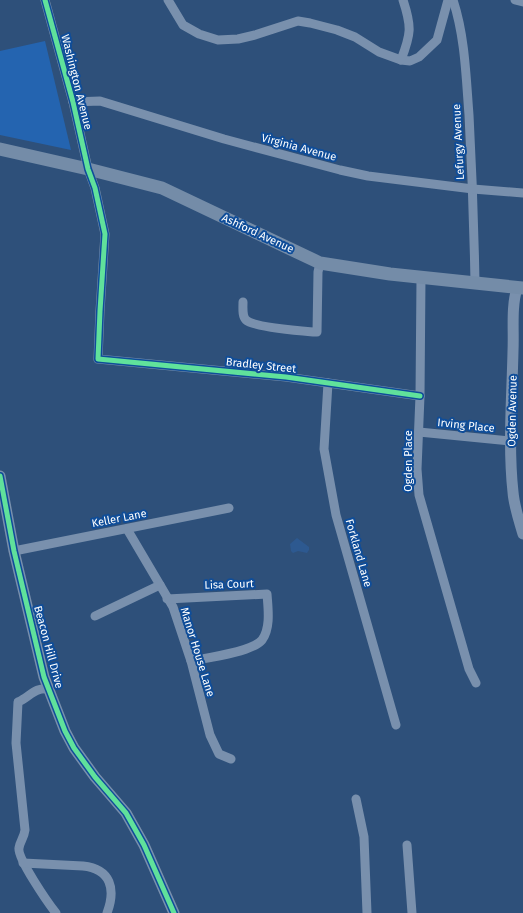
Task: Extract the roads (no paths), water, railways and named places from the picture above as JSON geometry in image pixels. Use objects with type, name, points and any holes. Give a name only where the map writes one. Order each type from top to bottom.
[{"type":"main road","name":"Ashford Avenue","points":[[0,149],[162,188],[320,263],[351,269],[422,278],[520,288]]},
{"type":"street","name":"Washington Avenue","points":[[45,0],[73,102],[88,169],[96,188],[105,234],[98,359]]},
{"type":"street","points":[[168,0],[183,24],[199,34],[218,40],[255,36],[298,21],[337,30],[355,37],[379,52],[401,60],[410,61],[419,57],[437,40],[448,0]]},
{"type":"street","points":[[401,60],[408,40],[410,23],[403,0]]},
{"type":"street","name":"Lefurgy Avenue","points":[[454,0],[459,18],[466,79],[473,189],[475,283]]},
{"type":"street","points":[[515,0],[523,2]]},
{"type":"street","name":"Virginia Avenue","points":[[73,102],[100,101],[224,139],[361,175],[473,189],[523,193]]},
{"type":"street","points":[[243,302],[244,317],[247,322],[264,326],[317,332],[318,272],[320,263]]},
{"type":"street","name":"Ogden Place","points":[[422,278],[418,469],[419,495],[468,669],[476,683]]},
{"type":"street","name":"Ogden Avenue","points":[[520,288],[514,299],[511,441],[513,493],[523,534]]},
{"type":"street","name":"Bradley Street","points":[[98,359],[202,368],[420,396]]},
{"type":"street","name":"Forkland Lane","points":[[328,383],[324,449],[336,515],[396,725]]},
{"type":"street","name":"Irving Place","points":[[419,432],[511,441]]},
{"type":"street","name":"Beacon Hill Drive","points":[[0,476],[14,551],[48,689],[65,731],[74,748],[95,777],[126,813],[144,845],[174,913]]},
{"type":"street","name":"Keller Lane","points":[[14,551],[229,508]]},
{"type":"street","name":"Manor House Lane","points":[[127,529],[173,607],[191,661],[210,735],[219,754],[231,759]]},
{"type":"street","points":[[95,616],[160,585]]},
{"type":"street","name":"Lisa Court","points":[[167,598],[267,594],[268,612],[266,629],[261,640],[249,649],[191,661]]},
{"type":"street","points":[[48,689],[41,688],[18,702],[16,743],[25,830],[24,837],[19,847],[20,858],[56,913]]},
{"type":"street","points":[[356,799],[364,837],[368,913]]},
{"type":"street","points":[[408,845],[412,913]]},
{"type":"street","points":[[23,863],[73,865],[92,867],[99,871],[109,880],[112,888],[112,896],[107,913]]}]
